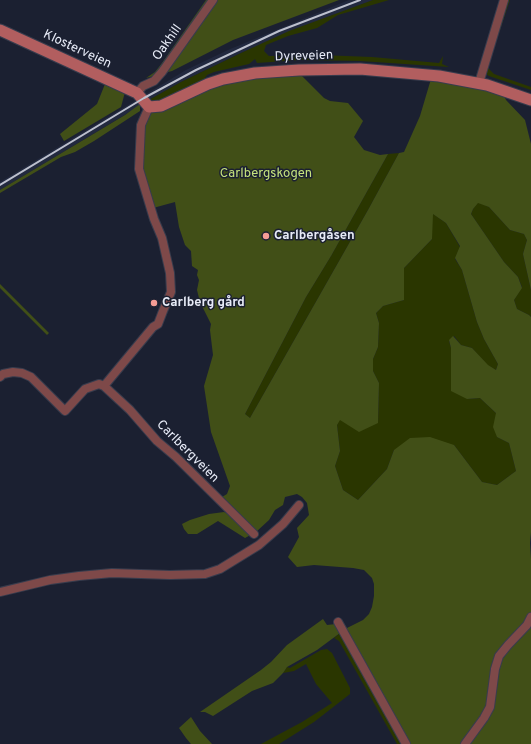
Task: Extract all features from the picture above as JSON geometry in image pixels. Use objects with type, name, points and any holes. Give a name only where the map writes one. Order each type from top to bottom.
[{"type":"main road","name":"Klosterveien","points":[[0,30],[139,95]]},
{"type":"main road","name":"Dyreveien","points":[[149,107],[161,106],[223,79],[239,75],[263,72],[360,69],[421,73],[479,83],[531,100]]},
{"type":"main road","points":[[139,95],[149,107]]},
{"type":"street","name":"Oakhill","points":[[139,95],[143,86],[154,81],[162,72],[213,0]]},
{"type":"street","points":[[479,83],[504,0]]},
{"type":"street","points":[[0,377],[3,374],[13,372],[22,373],[31,377],[64,411],[85,389],[99,384],[104,386],[153,327],[158,324],[172,292],[170,273],[162,238],[154,219],[139,169],[141,125],[149,107]]},
{"type":"street","name":"Carlbergveien","points":[[104,386],[130,410],[158,441],[254,534]]},
{"type":"street","points":[[0,592],[50,580],[86,575],[112,573],[164,575],[205,574],[220,569],[259,545],[283,524],[299,505]]},
{"type":"street","points":[[465,744],[490,707],[495,669],[499,656],[527,625],[531,617]]},
{"type":"street","points":[[338,622],[406,744]]},
{"type":"shaded area","points":[[349,0],[373,0],[241,53],[181,82],[147,101],[143,96],[186,70],[228,50]]},
{"type":"shaded area","points":[[138,99],[140,104],[136,108],[0,190],[0,182]]},
{"type":"green space","points":[[206,0],[339,0],[233,40],[172,71],[146,78],[155,72],[162,63]]},
{"type":"green space","points":[[373,0],[389,0],[338,15],[317,28],[288,36],[266,45],[264,51],[269,56],[320,55],[372,57],[439,63],[443,56],[442,64],[449,67],[360,61],[300,60],[257,63],[255,59],[249,64],[207,75],[203,81],[164,102],[147,101],[181,82],[289,31]]},
{"type":"green space","points":[[506,0],[510,0],[488,66],[494,74],[531,87],[531,90],[489,76],[485,73]]},
{"type":"green space","name":"Carlbergskogen","points":[[259,75],[301,75],[324,98],[330,101],[348,103],[363,121],[354,137],[364,150],[380,155],[388,154],[331,256],[306,297],[245,414],[250,418],[399,153],[404,152],[420,116],[431,79],[481,87],[504,96],[525,120],[531,144],[531,290],[523,254],[527,240],[524,234],[510,230],[489,207],[478,203],[471,214],[504,262],[518,277],[522,288],[514,300],[517,309],[531,317],[531,744],[409,744],[345,629],[363,620],[369,614],[374,596],[374,584],[372,578],[364,570],[353,568],[314,565],[297,567],[288,557],[299,537],[297,528],[309,515],[307,503],[302,497],[297,494],[285,497],[283,505],[275,510],[269,520],[256,532],[245,538],[218,521],[197,534],[188,534],[184,529],[182,524],[209,514],[224,512],[232,516],[222,497],[227,494],[230,486],[211,432],[204,386],[213,355],[210,330],[211,324],[202,306],[197,290],[199,280],[197,275],[198,270],[192,266],[191,251],[185,245],[179,227],[175,202],[153,208],[141,172],[143,127],[150,113],[227,81]],"holes":[[[433,214],[446,223],[460,246],[455,258],[462,270],[477,322],[484,339],[498,364],[496,370],[488,365],[472,348],[461,345],[453,336],[449,340],[451,348],[451,391],[467,399],[480,398],[496,413],[493,427],[497,437],[509,443],[516,471],[497,485],[482,482],[454,445],[430,437],[410,438],[394,450],[387,469],[358,500],[343,490],[335,466],[340,451],[337,425],[340,420],[359,432],[378,423],[379,383],[373,371],[373,359],[378,347],[379,323],[376,313],[383,306],[404,300],[404,268],[432,239]]]},
{"type":"green space","points":[[105,84],[125,92],[121,107],[64,141],[60,134],[97,104]]},
{"type":"green space","points":[[140,104],[140,111],[94,141],[75,152],[61,157],[0,193],[0,190],[125,115]]},
{"type":"green space","points":[[399,153],[250,418],[245,414],[306,297],[331,256],[388,154]]},
{"type":"green space","points":[[478,202],[489,207],[510,230],[524,234],[527,240],[523,254],[531,290],[531,317],[517,309],[514,300],[522,287],[518,277],[504,262],[471,214]]},
{"type":"green space","points":[[432,213],[446,223],[460,247],[455,259],[462,270],[477,322],[484,339],[498,364],[496,370],[487,365],[472,348],[461,345],[454,336],[449,341],[467,399],[480,398],[496,413],[497,437],[509,443],[516,471],[497,485],[482,482],[454,445],[394,450],[387,469],[358,500],[343,490],[335,466],[340,451],[337,425],[339,419],[378,423],[379,383],[373,371],[373,359],[378,347],[379,323],[376,313],[383,306],[404,300],[404,268],[432,239]]},
{"type":"green space","points":[[0,284],[49,333],[47,335],[0,288]]},
{"type":"green space","points":[[323,619],[327,625],[336,624],[340,633],[317,650],[287,667],[273,683],[252,691],[213,716],[205,712],[200,712],[261,670],[287,645]]},
{"type":"green space","points":[[340,633],[402,744],[397,744],[339,641],[334,638]]},
{"type":"green space","points":[[327,649],[332,653],[350,688],[350,694],[314,722],[279,744],[261,744],[302,722],[332,703],[316,684],[306,664],[294,671],[283,673],[287,667],[290,668],[321,650]]},
{"type":"green space","points":[[191,717],[200,731],[212,744],[191,744],[186,738],[179,728]]},
{"type":"railway","points":[[0,185],[144,98],[196,70],[279,31],[360,0]]},
{"type":"place","name":"Carlbergåsen","points":[[266,236]]},
{"type":"place","name":"Carlberg gård","points":[[154,303]]}]
